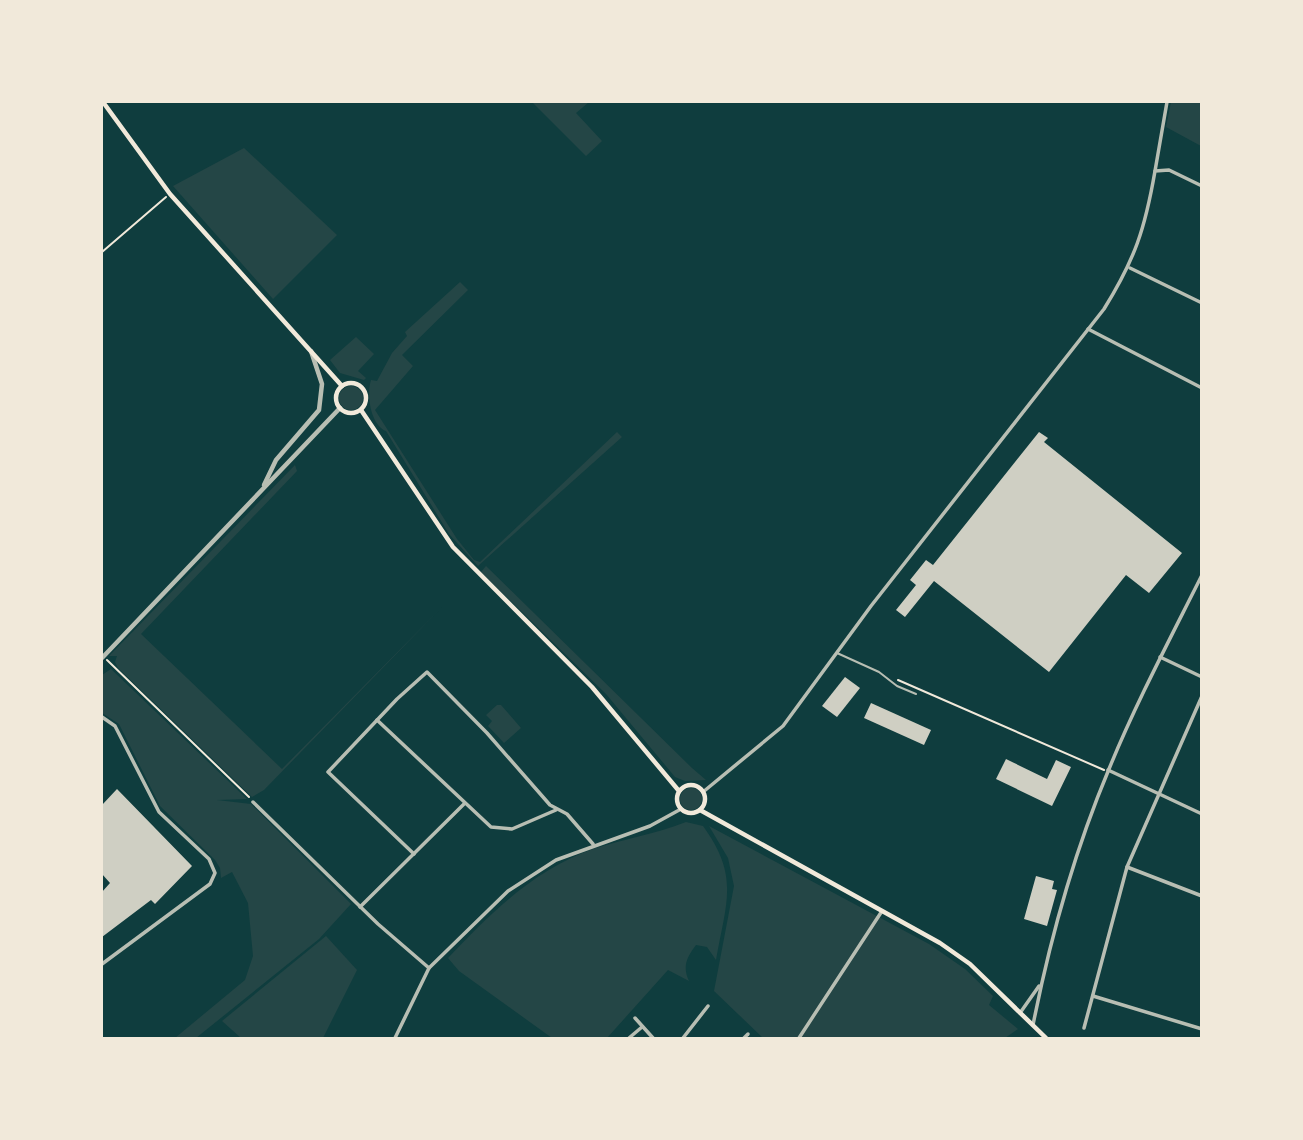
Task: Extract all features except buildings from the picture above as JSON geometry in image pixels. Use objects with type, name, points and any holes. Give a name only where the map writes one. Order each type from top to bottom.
[{"type":"main road","points":[[103,102],[170,194],[342,386]]},
{"type":"main road","points":[[351,382],[363,389],[366,400],[360,410],[348,413],[340,408],[336,396],[342,386],[351,382]]},
{"type":"main road","points":[[360,410],[453,547],[592,687],[679,791]]},
{"type":"main road","points":[[694,785],[703,792],[705,803],[700,810],[691,813],[681,809],[677,800],[679,791],[694,785]]},
{"type":"main road","points":[[700,810],[940,943],[963,959],[1046,1038]]},
{"type":"street","points":[[703,792],[783,726],[1088,329],[1129,268],[1142,238],[1158,170],[1167,102]]},
{"type":"street","points":[[1158,170],[1169,170],[1202,186]]},
{"type":"street","points":[[1129,268],[1202,303]]},
{"type":"street","points":[[1088,329],[1202,388]]},
{"type":"street","points":[[262,489],[276,460],[318,410],[322,384],[310,348]]},
{"type":"street","points":[[102,657],[340,408]]},
{"type":"street","points":[[1033,1025],[1040,984],[1088,824],[1108,770],[1160,657],[1202,575]]},
{"type":"street","points":[[1160,657],[1202,677]]},
{"type":"street","points":[[414,854],[328,772],[427,672],[487,733],[551,805],[567,814],[593,844]]},
{"type":"street","points":[[1084,1028],[1127,867],[1157,793],[1202,696]]},
{"type":"street","points":[[102,717],[115,726],[159,812],[209,859],[215,873],[210,884],[102,964]]},
{"type":"street","points":[[377,720],[491,827],[505,830],[539,820],[558,809]]},
{"type":"street","points":[[1108,770],[1202,814]]},
{"type":"street","points":[[253,802],[360,906],[429,968]]},
{"type":"street","points":[[360,906],[464,804]]},
{"type":"street","points":[[395,1038],[429,968],[514,886],[556,860],[650,825],[681,809]]},
{"type":"street","points":[[1127,867],[1202,896]]},
{"type":"street","points":[[799,1038],[882,911]]},
{"type":"street","points":[[1020,1013],[1040,984]]},
{"type":"street","points":[[1093,996],[1202,1029]]},
{"type":"street","points":[[683,1038],[708,1006]]},
{"type":"street","points":[[635,1018],[653,1038]]},
{"type":"street","points":[[629,1038],[642,1027]]},
{"type":"street","points":[[744,1038],[748,1034]]},
{"type":"lane","points":[[837,653],[879,672],[897,686],[916,694]]},
{"type":"path","points":[[102,253],[170,194]]},
{"type":"path","points":[[102,657],[253,802]]},
{"type":"path","points":[[891,677],[1102,771],[1108,770]]},
{"type":"shaded area","points":[[532,102],[589,102],[576,113],[602,141],[586,156]]},
{"type":"shaded area","points":[[1171,102],[1201,102],[1201,146],[1166,127]]},
{"type":"shaded area","points":[[244,148],[337,235],[273,299],[173,186]]},
{"type":"shaded area","points":[[460,282],[468,290],[402,355],[413,366],[375,410],[457,539],[474,560],[480,562],[617,432],[622,437],[478,566],[449,534],[386,431],[377,423],[370,402],[371,380],[377,381],[392,353],[407,336],[405,332]]},
{"type":"shaded area","points":[[356,337],[374,354],[358,371],[366,378],[364,380],[340,373],[330,360]]},
{"type":"shaded area","points":[[351,386],[362,393],[363,398],[356,409],[351,410],[340,403],[339,398],[346,387]]},
{"type":"shaded area","points":[[295,465],[297,471],[141,634],[282,769],[442,607],[264,790],[252,797],[118,668],[115,662],[117,656],[109,656]]},
{"type":"shaded area","points":[[486,566],[706,780],[685,781],[675,777],[606,694],[481,572]]},
{"type":"shaded area","points":[[111,669],[247,799],[217,800],[251,804],[351,904],[319,939],[196,1038],[175,1038],[245,980],[253,956],[248,903],[232,872],[221,878],[220,868],[215,860],[160,806],[119,724],[102,713],[102,675]]},
{"type":"shaded area","points":[[497,705],[501,705],[521,728],[504,743],[488,726],[492,721],[486,715]]},
{"type":"shaded area","points":[[691,788],[699,791],[702,799],[699,807],[691,810],[683,807],[680,799],[683,791]]},
{"type":"shaded area","points":[[686,822],[703,826],[715,844],[726,876],[726,906],[716,960],[707,947],[696,945],[686,962],[689,981],[668,970],[607,1038],[552,1038],[459,971],[448,958],[514,895],[551,869],[593,849]]},
{"type":"shaded area","points":[[709,826],[929,944],[965,969],[993,996],[989,1005],[1018,1029],[1005,1038],[763,1038],[714,991],[734,886],[728,858]]},
{"type":"shaded area","points":[[326,936],[357,970],[323,1038],[241,1038],[222,1021]]}]
